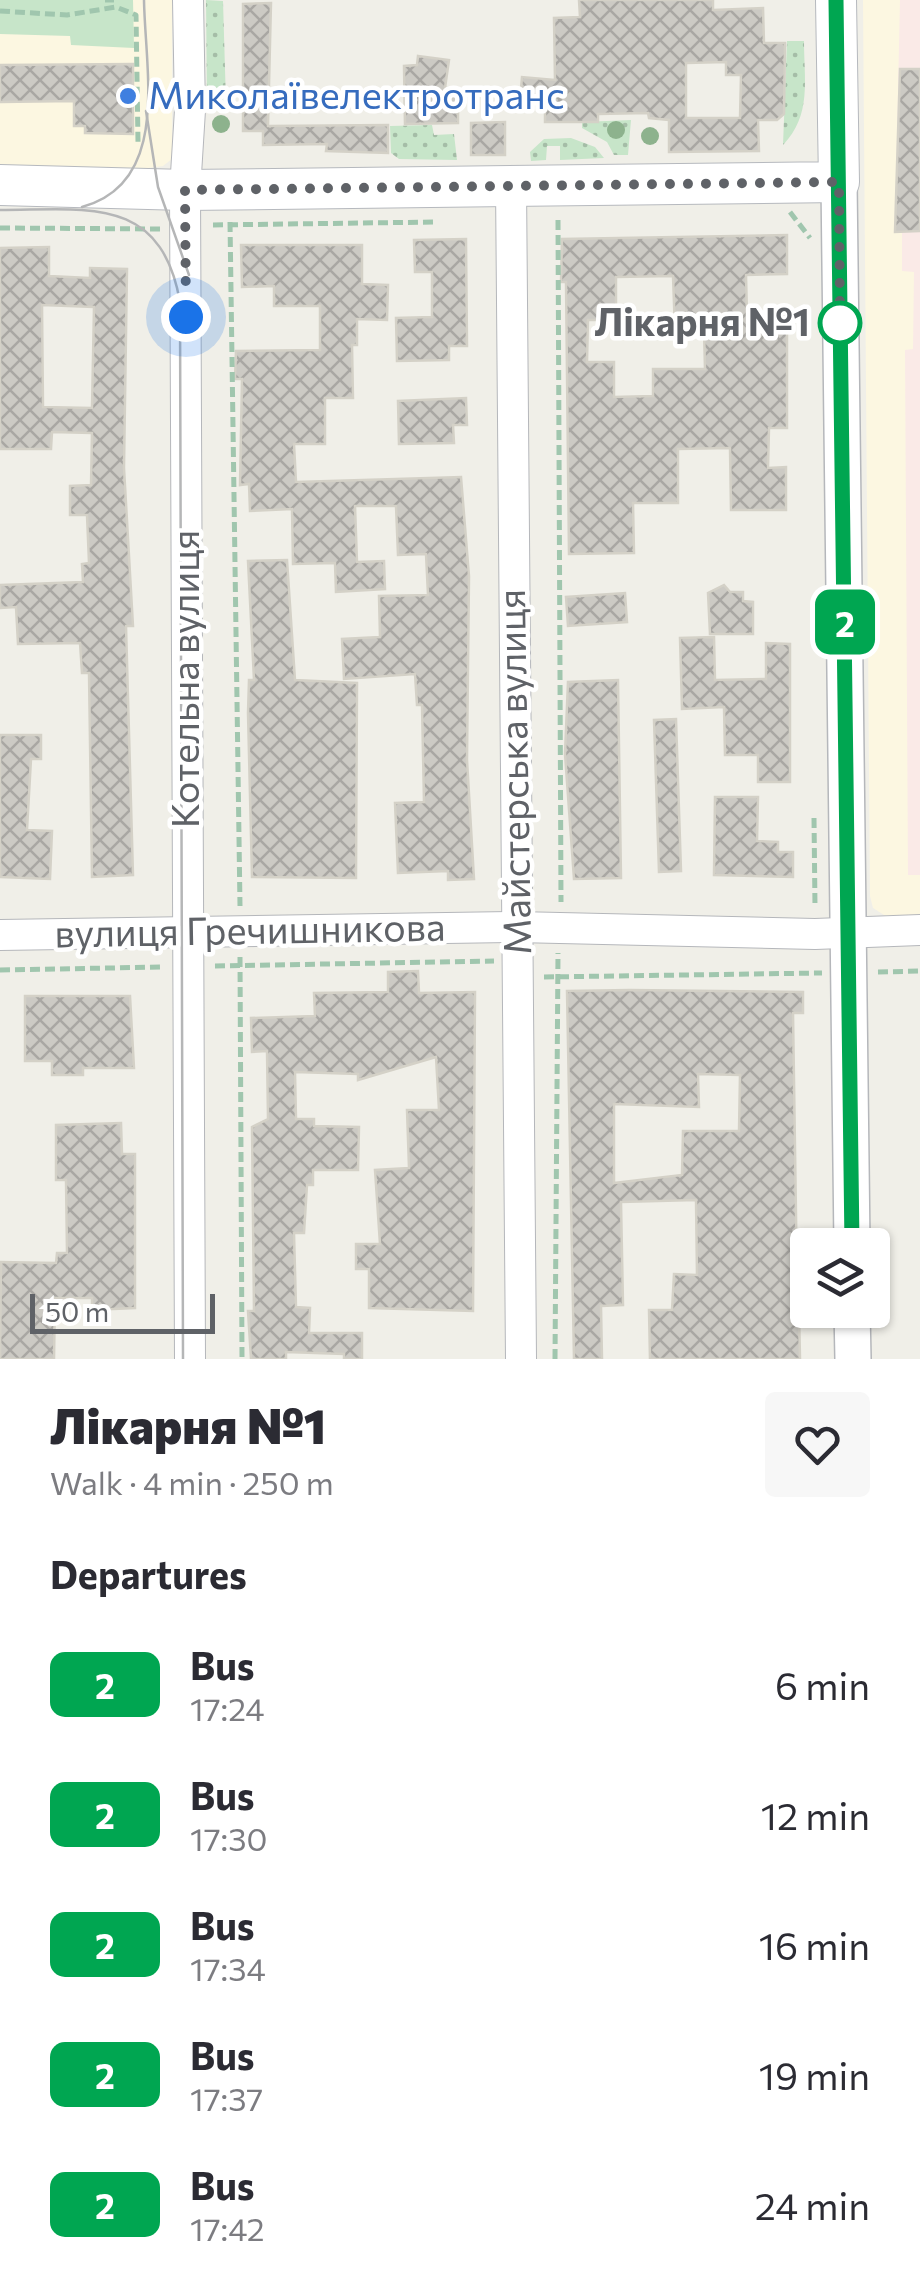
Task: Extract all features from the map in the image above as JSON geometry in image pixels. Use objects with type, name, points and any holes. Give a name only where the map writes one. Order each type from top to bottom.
[{"type":"main road","points":[[0,185],[230,190],[839,182],[836,0]]},
{"type":"street","name":"Котельна вулиця","points":[[188,0],[186,931],[190,1359]]},
{"type":"street","points":[[839,182],[852,1228]]},
{"type":"street","name":"Майстерська вулиця","points":[[511,184],[521,1359]]},
{"type":"street","name":"вулиця Гречишникова","points":[[0,935],[517,927],[850,933],[920,930]]},
{"type":"street","points":[[852,1328],[853,1359]]},
{"type":"path","points":[[0,11],[68,16],[112,2],[136,15],[138,142]]},
{"type":"path","points":[[230,190],[242,1359]]},
{"type":"path","points":[[555,1359],[554,976],[561,930],[558,220]]},
{"type":"path","points":[[0,228],[148,230]]},
{"type":"path","points":[[0,970],[502,961],[502,977],[836,972]]},
{"type":"path","points":[[864,972],[920,972]]},
{"type":"shaded area","points":[[0,0],[172,0],[172,159],[163,166],[140,169],[0,168]]},
{"type":"shaded area","points":[[863,0],[920,0],[920,920],[897,921],[884,915],[873,908],[870,896]]},
{"type":"shaded area","points":[[900,0],[920,0],[920,875],[908,875],[905,350],[913,349],[914,272],[902,271],[902,233],[895,232]]},
{"type":"green space","points":[[0,0],[133,0],[134,48],[71,45],[70,36],[0,34]]},
{"type":"green space","points":[[206,0],[223,1],[226,103],[207,103]]},
{"type":"green space","points":[[787,41],[804,41],[805,83],[799,122],[783,145]]},
{"type":"green space","points":[[631,120],[628,155],[614,155],[607,142],[582,128],[582,122]]},
{"type":"green space","points":[[432,125],[434,135],[454,134],[457,160],[399,159],[391,153],[390,126]]},
{"type":"green space","points":[[571,138],[595,147],[604,158],[560,160],[560,146],[547,146],[546,160],[531,161],[530,152],[544,139]]},
{"type":"building","points":[[579,0],[713,0],[713,10],[763,8],[764,43],[785,43],[784,114],[777,120],[758,120],[759,151],[669,152],[669,120],[649,118],[648,113],[598,114],[598,122],[545,122],[545,103],[520,100],[522,77],[555,80],[554,18],[580,17]],"holes":[[[726,62],[726,75],[741,75],[740,118],[686,118],[686,63]]]},
{"type":"building","points":[[271,3],[268,126],[388,125],[388,153],[326,151],[327,144],[263,145],[263,131],[243,131],[243,4]]},
{"type":"building","points":[[418,56],[449,60],[445,88],[458,88],[458,123],[405,124],[404,66],[417,65]]},
{"type":"building","points":[[133,64],[133,134],[85,133],[85,126],[74,126],[74,101],[0,102],[0,65]]},
{"type":"building","points":[[900,69],[920,69],[920,231],[895,232]]},
{"type":"building","points":[[505,122],[505,155],[471,155],[471,123]]},
{"type":"building","points":[[787,235],[787,274],[746,275],[747,315],[787,315],[787,428],[769,428],[768,468],[786,467],[786,510],[731,510],[730,448],[678,449],[678,503],[633,503],[634,553],[569,554],[566,282],[561,282],[562,239]],"holes":[[[673,276],[675,331],[704,330],[705,369],[653,369],[653,396],[614,397],[614,362],[587,362],[588,320],[616,320],[616,277]]]},
{"type":"building","points":[[466,239],[467,346],[449,346],[449,360],[397,361],[396,318],[432,317],[432,272],[415,272],[414,240]]},
{"type":"building","points":[[241,245],[362,245],[362,284],[388,285],[387,320],[357,319],[357,345],[352,345],[353,398],[325,398],[325,444],[294,444],[296,482],[461,477],[469,576],[467,760],[474,879],[448,880],[448,871],[398,873],[395,803],[424,802],[422,705],[417,705],[415,674],[344,679],[342,639],[380,637],[379,596],[428,595],[426,554],[398,555],[396,506],[355,506],[357,562],[384,561],[385,589],[336,592],[335,563],[293,564],[292,509],[250,511],[249,484],[240,485],[242,379],[235,379],[236,351],[320,350],[320,306],[274,306],[274,286],[242,287]]},
{"type":"building","points":[[49,247],[49,276],[90,278],[90,268],[127,269],[124,468],[133,626],[126,626],[133,875],[92,877],[89,673],[82,673],[80,643],[18,644],[16,607],[0,608],[0,585],[83,582],[82,564],[89,563],[87,515],[70,515],[70,486],[91,485],[92,433],[52,432],[51,449],[0,449],[0,248]],"holes":[[[42,305],[94,307],[92,408],[43,407]]]},
{"type":"building","points":[[466,398],[467,425],[453,425],[454,443],[399,444],[398,401]]},
{"type":"building","points":[[287,560],[295,680],[357,683],[356,878],[252,877],[248,713],[249,680],[254,680],[248,561]]},
{"type":"building","points":[[724,585],[730,592],[743,592],[743,601],[753,602],[753,634],[710,634],[708,593]]},
{"type":"building","points":[[625,593],[627,622],[568,626],[566,597]]},
{"type":"building","points":[[714,637],[715,680],[766,679],[766,643],[790,644],[790,782],[758,782],[758,755],[725,755],[724,707],[682,709],[680,638]]},
{"type":"building","points":[[618,680],[621,878],[574,879],[565,754],[568,682]]},
{"type":"building","points":[[676,719],[681,871],[659,872],[654,720]]},
{"type":"building","points":[[0,735],[41,735],[41,759],[31,759],[27,830],[52,831],[50,879],[0,877]]},
{"type":"building","points":[[715,797],[758,797],[757,841],[778,842],[778,852],[793,852],[793,877],[714,875]]},
{"type":"building","points":[[418,971],[419,993],[475,992],[473,1311],[369,1308],[369,1269],[356,1269],[356,1244],[380,1244],[375,1170],[409,1168],[407,1110],[439,1110],[436,1057],[358,1080],[358,1074],[295,1072],[296,1119],[314,1119],[314,1126],[359,1127],[358,1170],[313,1170],[313,1185],[307,1185],[304,1233],[294,1233],[296,1307],[310,1308],[309,1333],[362,1333],[362,1359],[344,1359],[344,1354],[286,1352],[286,1359],[251,1359],[248,1311],[254,1311],[252,1127],[268,1119],[267,1051],[252,1052],[251,1018],[315,1016],[314,993],[388,992],[388,972]]},
{"type":"building","points":[[567,991],[803,992],[803,1013],[793,1013],[796,1228],[790,1228],[790,1328],[799,1328],[800,1359],[650,1359],[649,1310],[672,1310],[674,1274],[697,1275],[696,1200],[621,1202],[623,1305],[601,1306],[602,1359],[574,1359]],"holes":[[[698,1074],[740,1075],[739,1131],[683,1131],[682,1175],[614,1183],[614,1104],[699,1107]]]},
{"type":"building","points":[[25,996],[130,996],[134,1068],[83,1068],[83,1075],[52,1075],[52,1061],[25,1061]]},
{"type":"building","points":[[121,1123],[122,1154],[135,1154],[135,1308],[92,1310],[92,1298],[55,1298],[54,1359],[0,1359],[1,1262],[56,1263],[57,1253],[67,1253],[66,1180],[56,1180],[56,1125]]},
{"type":"tram line","points":[[82,207],[110,194],[129,175],[141,150],[148,90],[144,0]]},
{"type":"tram line","points":[[146,111],[158,187],[189,275]]},
{"type":"tram line","points":[[0,210],[90,211],[115,215],[137,225],[156,242],[170,267],[180,302],[183,1359]]},
{"type":"bus line","name":"2","points":[[836,0],[852,1228]]},
{"type":"place","name":"Миколаївелектротранс","points":[[128,96]]},
{"type":"place","name":"Лікарня №1","points":[[840,323]]},
{"type":"route","points":[[186,317],[185,190],[839,182],[840,323]]}]
